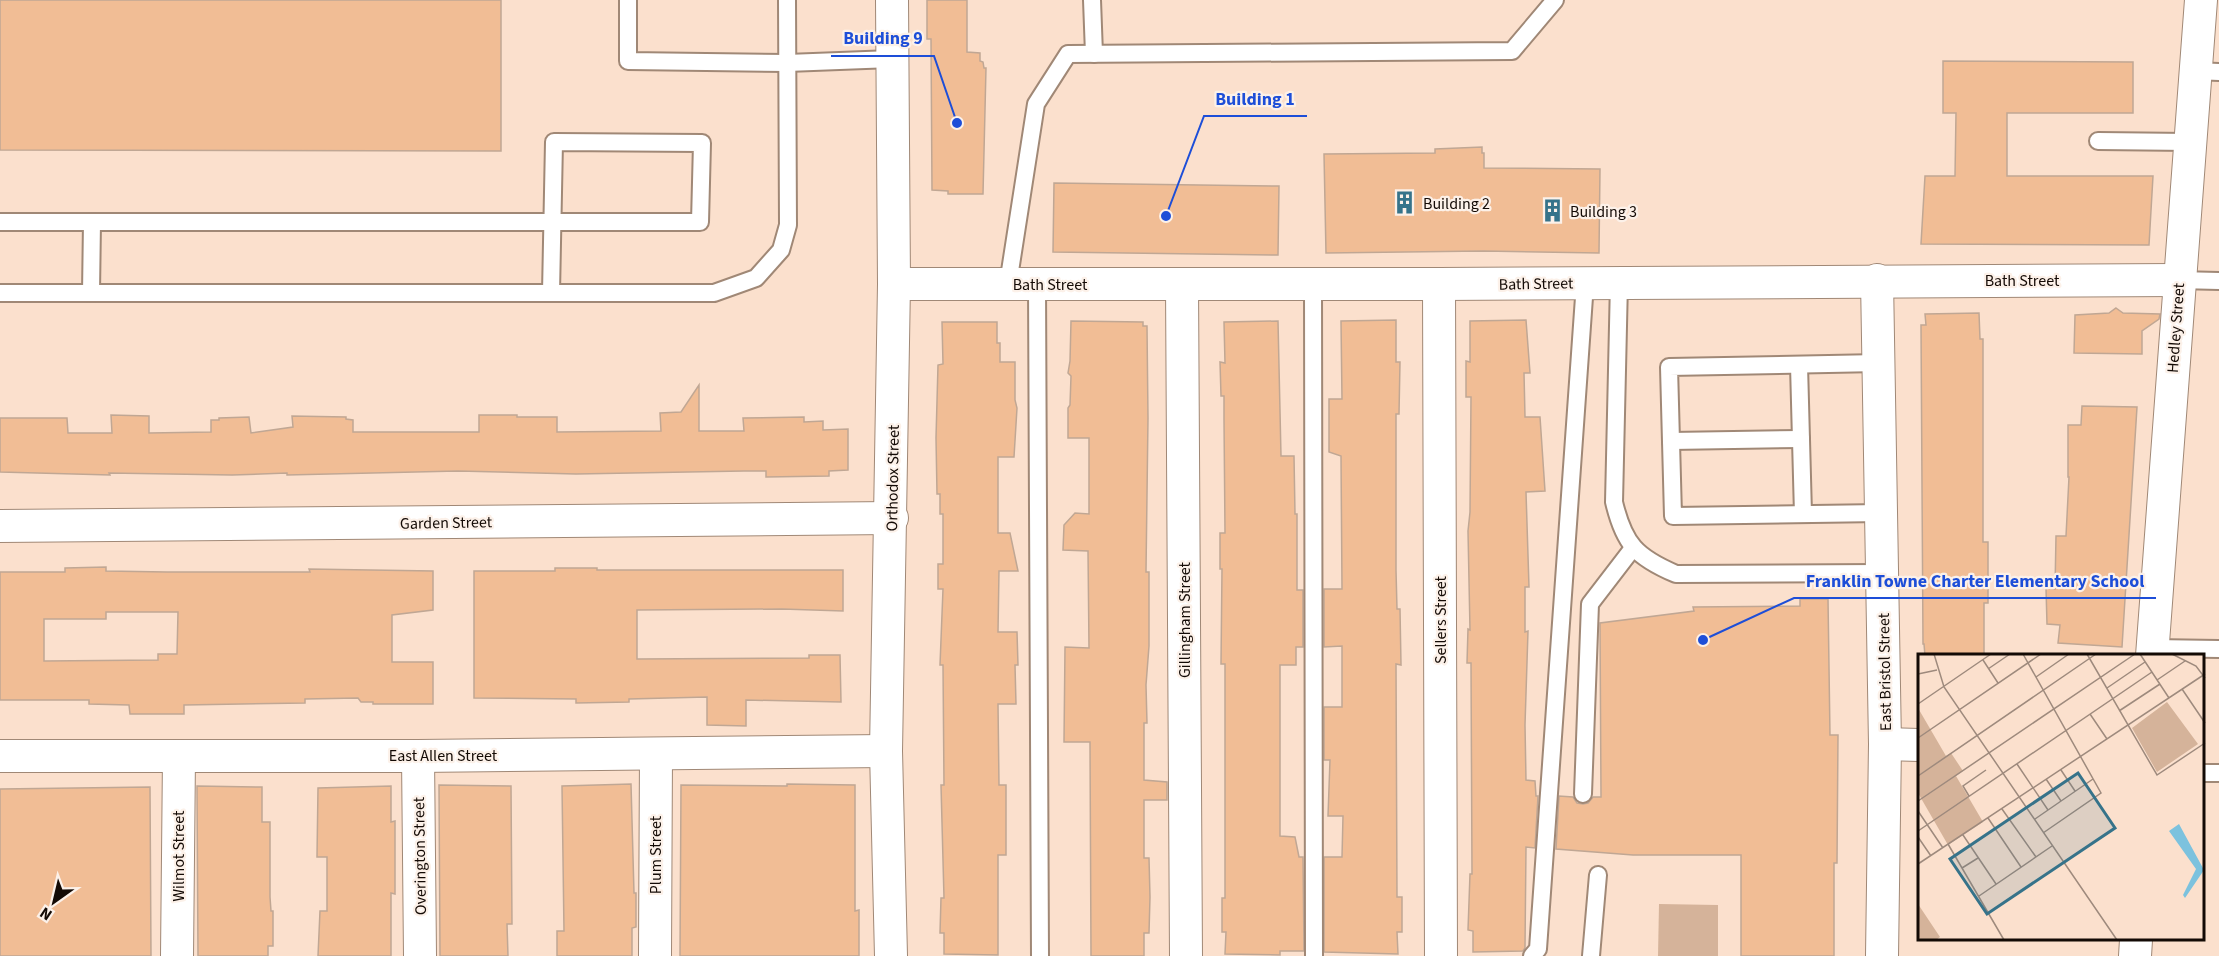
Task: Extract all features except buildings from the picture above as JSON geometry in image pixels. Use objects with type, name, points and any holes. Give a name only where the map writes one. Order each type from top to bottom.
[{"type":"street","name":"Orthodox Street","points":[[891,956],[886,751],[892,518],[894,284],[892,0]]},
{"type":"street","name":"Hedley Street","points":[[2152,652],[2189,142],[2207,72],[2201,0]]},
{"type":"street","name":"East Bristol Street","points":[[1877,280],[1885,744],[1882,956]]},
{"type":"street","name":"Bath Street","points":[[894,284],[1182,285],[2178,280]]},
{"type":"street","name":"Sellers Street","points":[[1439,284],[1441,956]]},
{"type":"street","name":"Gillingham Street","points":[[1182,285],[1186,956]]},
{"type":"street","name":"Garden Street","points":[[0,526],[892,518]]},
{"type":"street","points":[[1885,744],[1918,745]]},
{"type":"street","name":"East Allen Street","points":[[0,756],[418,756],[886,751]]},
{"type":"street","name":"Plum Street","points":[[655,956],[656,754]]},
{"type":"street","name":"Wilmot Street","points":[[177,956],[178,756]]},
{"type":"street","name":"Overington Street","points":[[418,756],[420,956]]},
{"type":"street","points":[[2135,956],[2136,941]]},
{"type":"lane","points":[[628,0],[628,60],[787,63],[892,59]]},
{"type":"lane","points":[[0,293],[714,293],[756,278],[781,250],[788,225],[787,0]]},
{"type":"lane","points":[[1092,0],[1094,54]]},
{"type":"lane","points":[[1040,956],[1023,284],[1036,104],[1068,54],[1512,51],[1555,0]]},
{"type":"lane","points":[[2098,141],[2189,142]]},
{"type":"lane","points":[[0,222],[552,222],[700,222],[702,143],[554,142],[552,222],[551,293]]},
{"type":"lane","points":[[91,293],[92,222]]},
{"type":"lane","points":[[2178,280],[2219,281]]},
{"type":"lane","points":[[1618,282],[1614,502],[1620,527],[1633,548],[1653,564],[1676,574],[1883,573]]},
{"type":"lane","points":[[1532,956],[1538,949],[1585,283]]},
{"type":"lane","points":[[1313,284],[1314,956]]},
{"type":"lane","points":[[1878,363],[1669,367],[1673,516],[1881,513]]},
{"type":"lane","points":[[1799,365],[1803,514]]},
{"type":"lane","points":[[1671,441],[1801,439]]},
{"type":"lane","points":[[1583,794],[1590,604],[1633,548]]},
{"type":"lane","points":[[2152,652],[2219,649]]},
{"type":"lane","points":[[1591,956],[1598,875]]},
{"type":"shaded area","points":[[1659,904],[1718,905],[1718,956],[1658,956]]},
{"type":"place","name":"Building 9","points":[[957,123]]},
{"type":"place","name":"Building 2","points":[[1405,203]]},
{"type":"place","name":"Building 3","points":[[1552,211]]},
{"type":"place","name":"Building 1","points":[[1166,216]]},
{"type":"place","name":"Franklin Towne Charter Elementary School","points":[[1703,640]]}]
